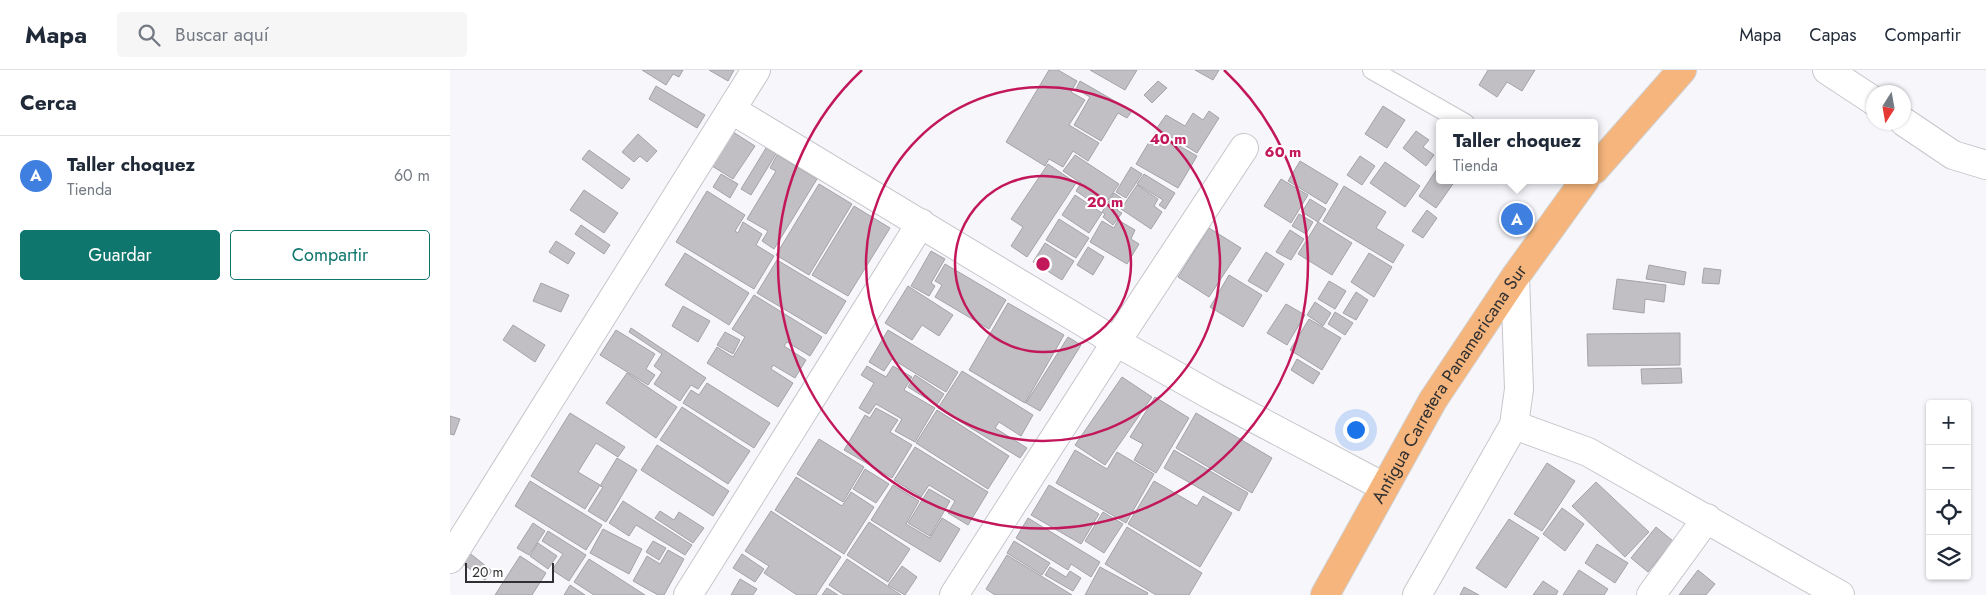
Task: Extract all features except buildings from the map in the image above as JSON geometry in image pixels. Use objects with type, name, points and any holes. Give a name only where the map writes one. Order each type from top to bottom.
[{"type":"highway","name":"Antigua Carretera Panamericana Sur","points":[[1598,162],[1682,70]]},
{"type":"highway","name":"Antigua Carretera Panamericana Sur","points":[[1325,595],[1433,400],[1580,184]]},
{"type":"street","points":[[450,559],[756,70]]},
{"type":"street","points":[[1827,70],[1866,97]]},
{"type":"street","points":[[732,110],[1116,342],[1384,488]]},
{"type":"street","points":[[1911,127],[1952,155],[1986,165]]},
{"type":"street","points":[[954,595],[1116,342],[1244,148]]},
{"type":"street","points":[[688,595],[921,223]]},
{"type":"street","points":[[1417,595],[1514,425],[1519,389],[1515,277]]},
{"type":"street","points":[[1514,425],[1588,452],[1840,595]]},
{"type":"street","points":[[1651,595],[1706,518]]},
{"type":"lane","points":[[1372,70],[1458,119]]},
{"type":"place","name":"Taller choquez","points":[[1517,219]]}]
